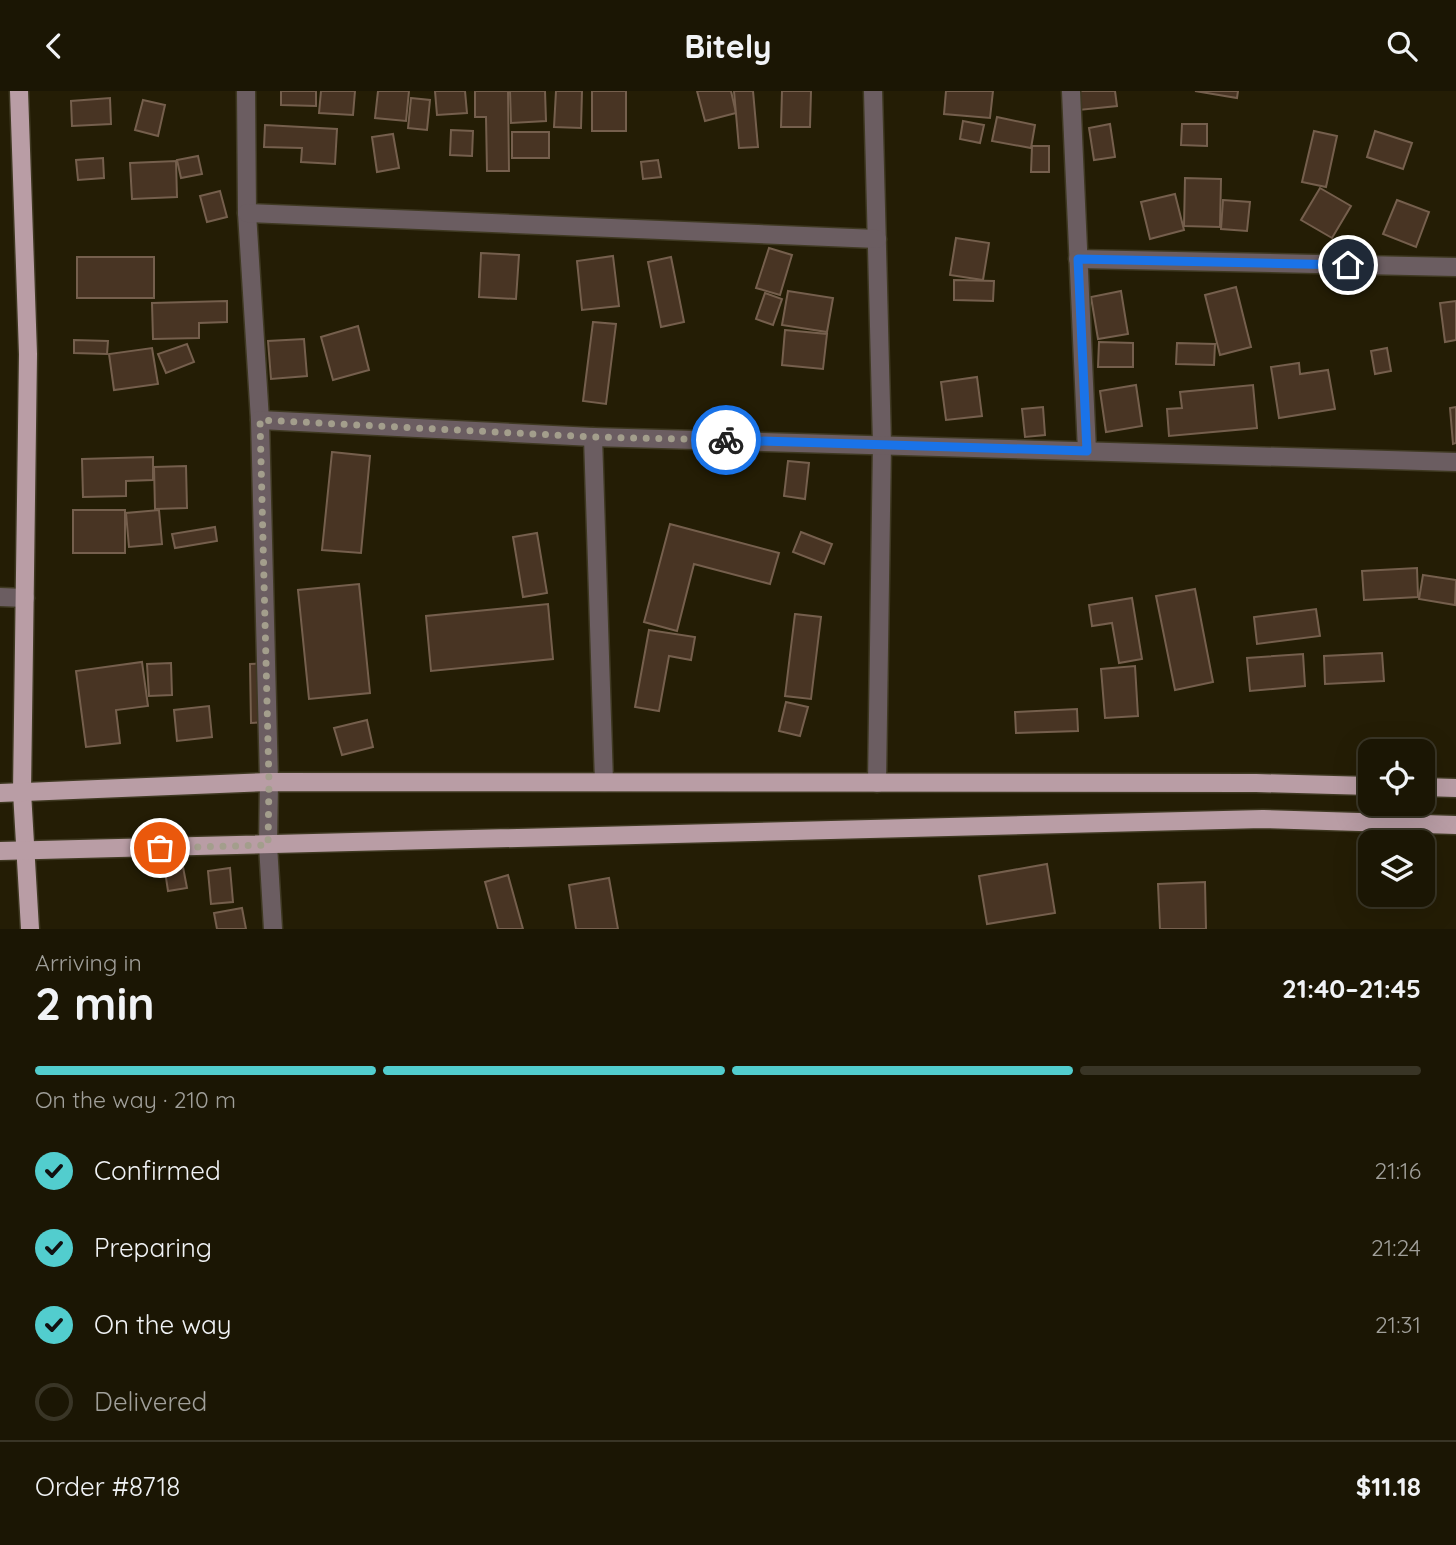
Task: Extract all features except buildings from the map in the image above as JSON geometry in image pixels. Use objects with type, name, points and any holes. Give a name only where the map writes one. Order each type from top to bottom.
[{"type":"main road","points":[[19,91],[29,354],[22,792],[30,929]]},
{"type":"main road","points":[[0,793],[269,782],[1256,783],[1358,786]]},
{"type":"main road","points":[[1435,787],[1456,788]]},
{"type":"main road","points":[[0,851],[1263,819],[1456,825]]},
{"type":"street","points":[[246,91],[247,213],[260,420],[269,782],[268,845],[273,929]]},
{"type":"street","points":[[873,91],[883,444],[877,783]]},
{"type":"street","points":[[1071,91],[1087,451]]},
{"type":"street","points":[[247,213],[877,239]]},
{"type":"street","points":[[1078,259],[1456,267]]},
{"type":"street","points":[[260,420],[593,437],[1456,462]]},
{"type":"street","points":[[593,437],[604,782]]},
{"type":"street","points":[[0,597],[25,598]]},
{"type":"way so far","points":[[160,848],[268,845],[269,782],[260,420],[593,437],[726,440]]},
{"type":"route","points":[[726,440],[1087,451],[1078,259],[1348,265]]}]
